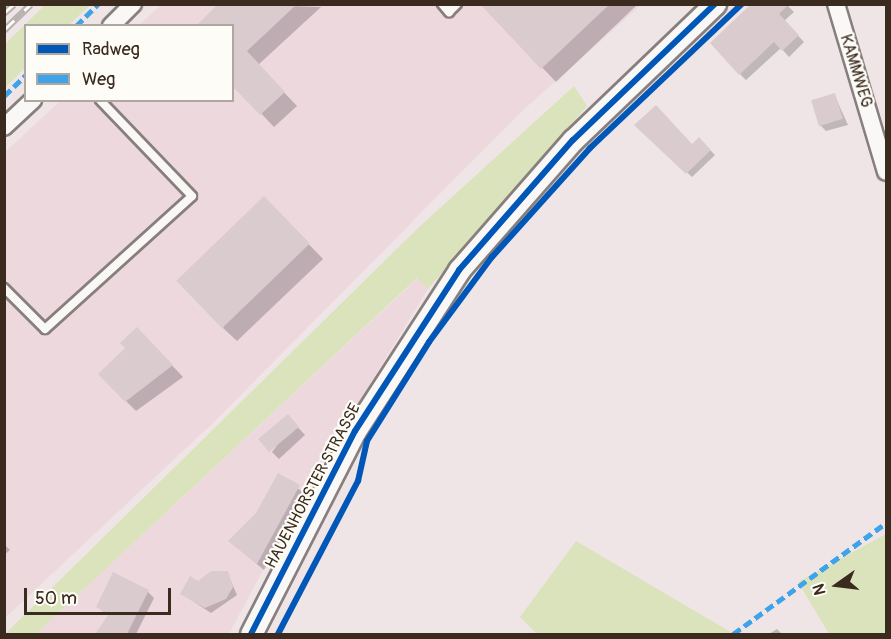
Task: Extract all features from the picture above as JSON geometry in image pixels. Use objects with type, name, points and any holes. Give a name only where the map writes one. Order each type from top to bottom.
[{"type":"street","points":[[113,24],[134,4]]},
{"type":"street","name":"HAUENHORSTER STRASSE","points":[[251,634],[355,431],[459,270],[573,140],[715,4]]},
{"type":"street","name":"KAMMWEG","points":[[836,4],[886,172]]},
{"type":"street","points":[[4,127],[31,102]]},
{"type":"lane","points":[[442,4],[449,12],[458,4]]},
{"type":"lane","points":[[4,288],[45,329],[192,196],[102,102]]},
{"type":"shaded area","points":[[161,5],[641,5],[521,112],[214,422],[5,618],[4,153],[59,102],[234,102],[234,24],[140,24]]},
{"type":"shaded area","points":[[418,278],[428,289],[306,489],[229,634],[36,634]]},
{"type":"green space","points":[[45,5],[90,5],[70,24],[26,24]]},
{"type":"green space","points":[[24,25],[24,69],[5,88],[5,44]]},
{"type":"green space","points":[[574,86],[587,106],[428,289],[417,278],[36,634],[5,634],[417,229]]},
{"type":"green space","points":[[886,534],[886,634],[829,634],[798,582]]},
{"type":"green space","points":[[576,541],[734,634],[537,634],[520,617]]},
{"type":"building","points":[[218,4],[297,4],[247,51],[285,92],[260,115],[234,88],[234,24],[198,24]]},
{"type":"building","points":[[480,4],[610,4],[541,69]]},
{"type":"building","points":[[751,4],[789,4],[779,14],[799,35],[782,51],[774,42],[739,75],[710,43]]},
{"type":"building","points":[[835,93],[843,119],[819,126],[811,100]]},
{"type":"building","points":[[656,105],[692,144],[699,137],[711,150],[686,174],[634,125]]},
{"type":"building","points":[[264,196],[310,243],[222,328],[176,281]]},
{"type":"building","points":[[137,327],[173,365],[125,402],[98,374],[125,348],[120,343]]},
{"type":"building","points":[[288,414],[299,427],[269,452],[258,439]]},
{"type":"building","points":[[278,473],[300,485],[257,564],[228,541],[256,513]]},
{"type":"building","points":[[211,571],[228,571],[233,587],[226,599],[205,608],[180,594],[190,576],[198,581]]},
{"type":"building","points":[[113,572],[149,590],[127,634],[95,634],[109,614],[96,607]]},
{"type":"railway","points":[[4,13],[14,4]]},
{"type":"railway","points":[[4,30],[31,4]]},
{"type":"marked path","points":[[78,24],[98,4]]},
{"type":"marked path","points":[[4,96],[24,77]]},
{"type":"marked path","points":[[733,634],[886,523]]},
{"type":"cycle path","points":[[251,634],[355,431],[459,270],[573,140],[715,4]]},
{"type":"cycle path","points":[[278,634],[358,481],[367,441],[429,342],[492,257],[590,148],[742,4]]}]
